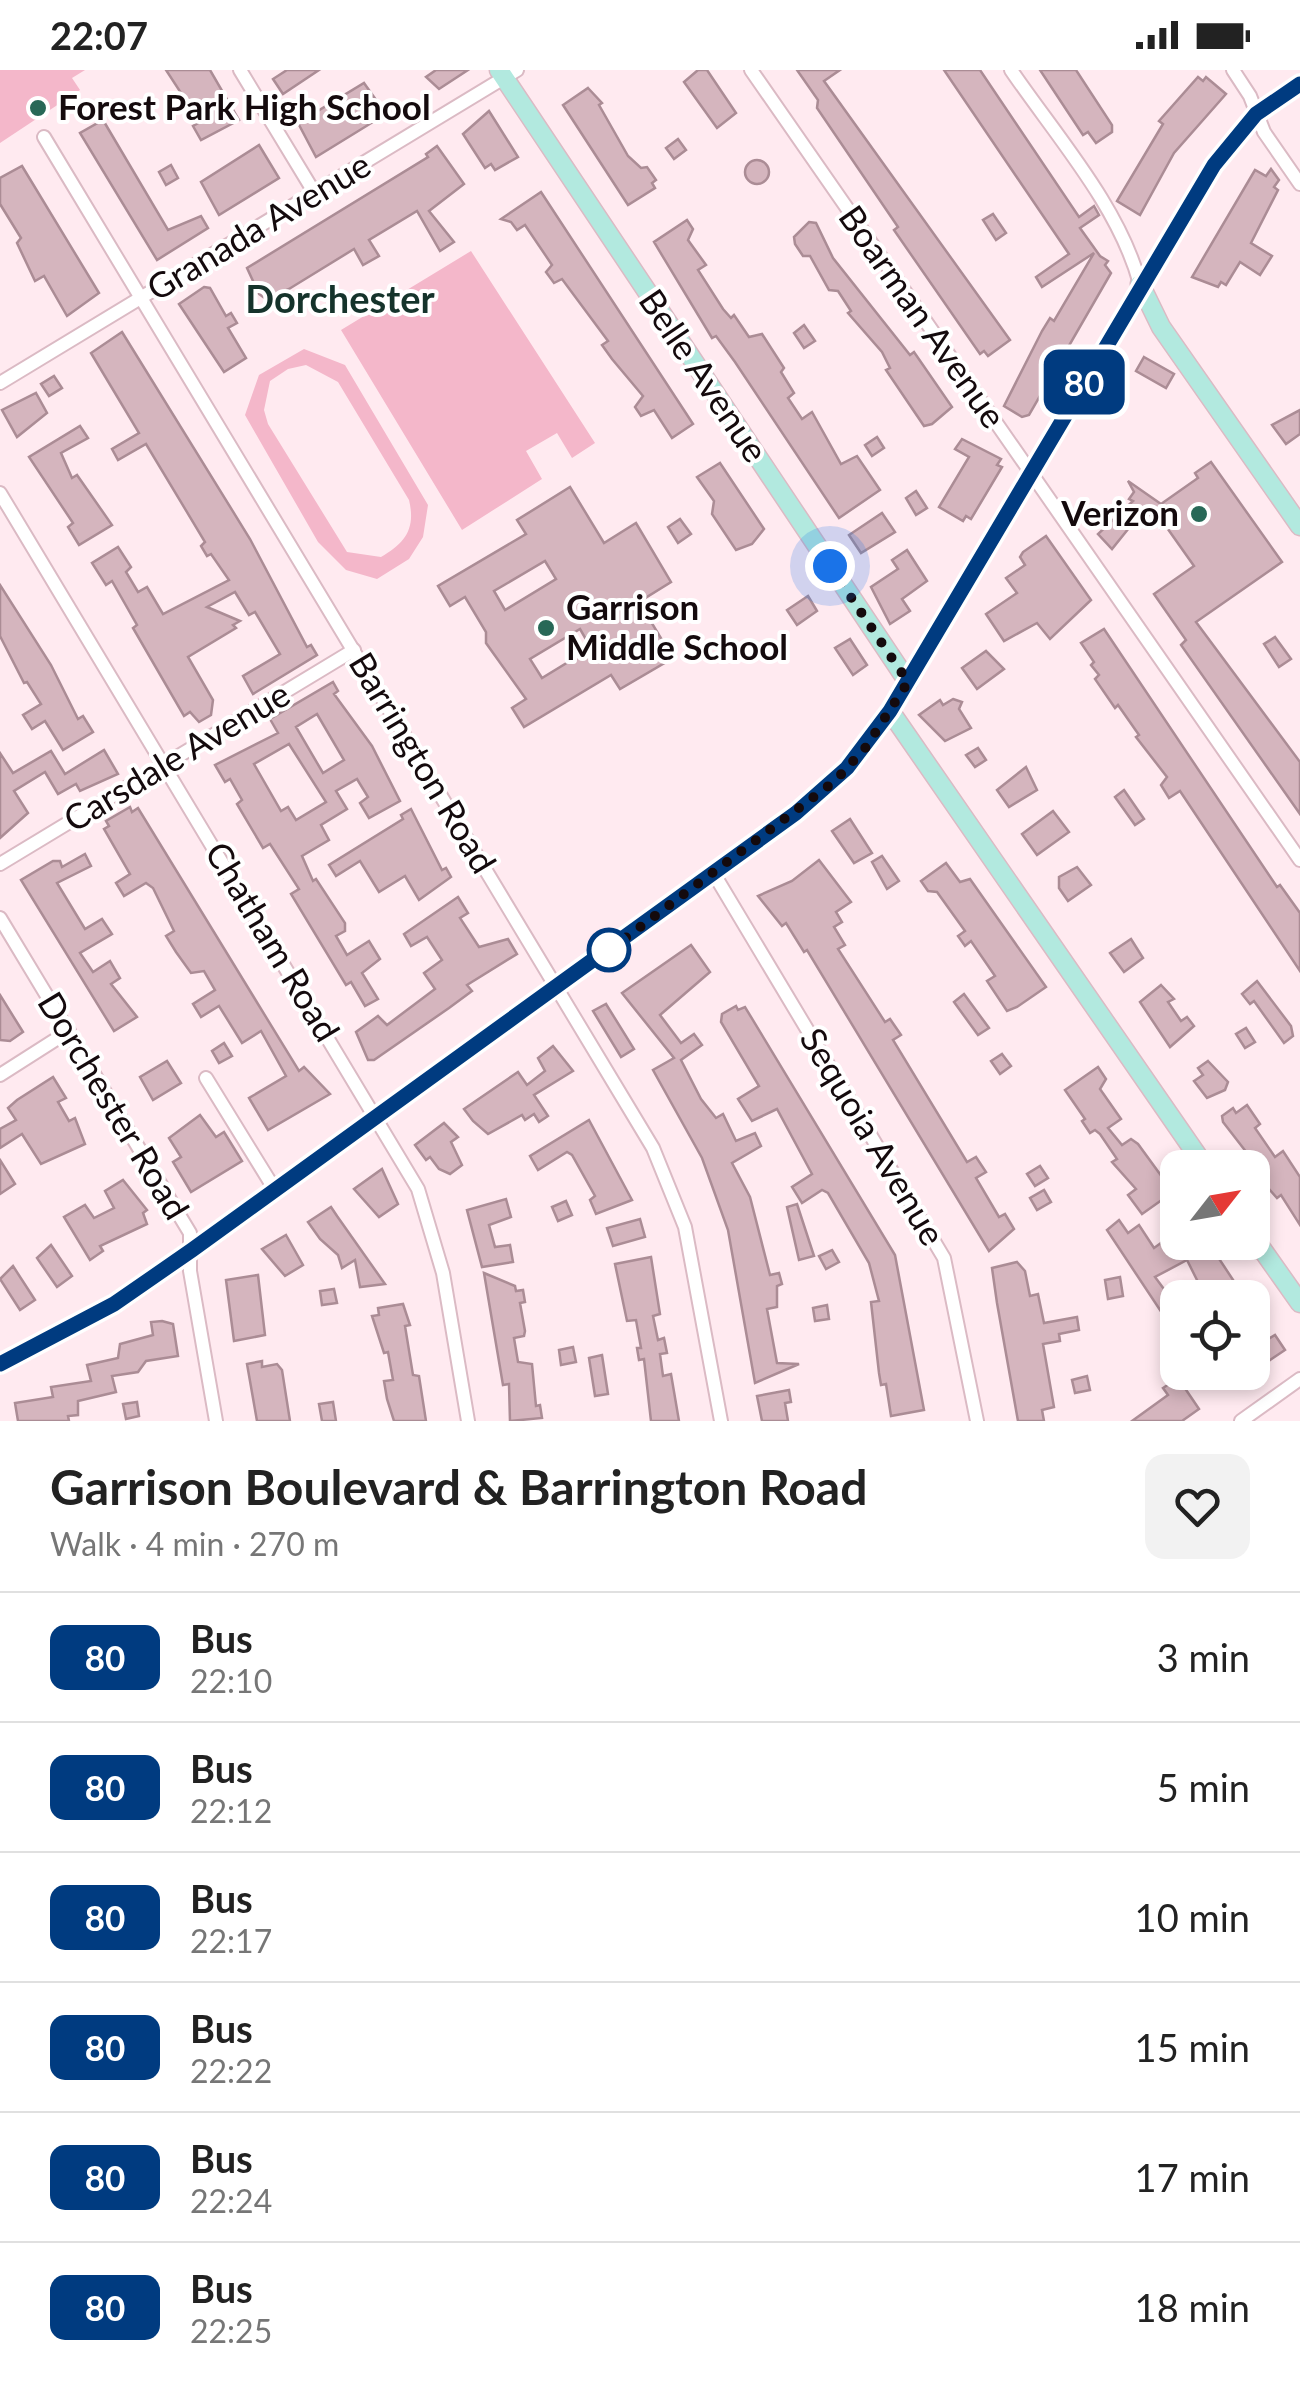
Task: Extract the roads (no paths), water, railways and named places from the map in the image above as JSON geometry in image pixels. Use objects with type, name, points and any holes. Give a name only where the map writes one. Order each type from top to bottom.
[{"type":"main road","name":"Belle Avenue","points":[[507,73],[908,682]]},
{"type":"main road","points":[[0,1364],[114,1304],[192,1250],[714,874],[835,781],[908,682],[1140,284],[1229,144],[1256,114],[1300,84]]},
{"type":"main road","points":[[1140,284],[1160,326],[1300,526]]},
{"type":"main road","points":[[890,711],[1194,1150]]},
{"type":"main road","points":[[1270,1260],[1300,1303]]},
{"type":"street","points":[[240,70],[314,192]]},
{"type":"street","name":"Boarman Avenue","points":[[752,70],[1300,860]]},
{"type":"street","points":[[1011,70],[1110,216],[1128,247],[1140,284]]},
{"type":"street","points":[[1233,70],[1300,184]]},
{"type":"street","name":"Granada Avenue","points":[[0,383],[507,73]]},
{"type":"street","name":"Barrington Road","points":[[44,138],[654,1148],[677,1202],[693,1260],[721,1421]]},
{"type":"street","name":"Chatham Road","points":[[0,492],[418,1189],[435,1238],[468,1421]]},
{"type":"street","name":"Carsdale Avenue","points":[[0,864],[354,650]]},
{"type":"street","name":"Sequoia Avenue","points":[[714,874],[944,1258],[976,1421]]},
{"type":"street","name":"Dorchester Road","points":[[0,918],[190,1233],[190,1271],[216,1421]]},
{"type":"street","points":[[0,1076],[69,1032]]},
{"type":"street","points":[[206,1078],[275,1190]]},
{"type":"street","points":[[1242,1421],[1300,1379]]},
{"type":"place","name":"Forest Park High School","points":[[38,108]]},
{"type":"place","name":"Verizon","points":[[1199,514]]},
{"type":"place","name":"Garrison Middle School","points":[[546,628]]},
{"type":"district","name":"Dorchester","points":[[340,300]]}]
